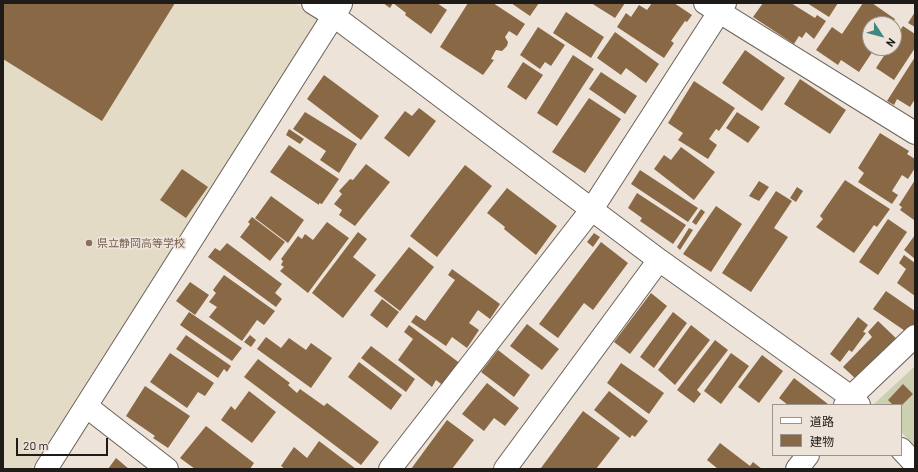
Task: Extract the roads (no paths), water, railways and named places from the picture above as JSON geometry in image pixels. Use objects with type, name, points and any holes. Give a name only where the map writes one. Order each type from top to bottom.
[{"type":"street","points":[[313,3],[338,9],[592,209],[852,402],[915,336]]},
{"type":"street","points":[[390,469],[592,209],[716,6],[915,133]]},
{"type":"street","points":[[46,469],[338,9]]},
{"type":"street","points":[[505,469],[659,260]]},
{"type":"street","points":[[86,406],[167,469]]},
{"type":"street","points":[[902,450],[915,464]]},
{"type":"street","points":[[797,469],[807,456]]},
{"type":"place","name":"県立静岡高等学校","points":[[89,243]]}]
